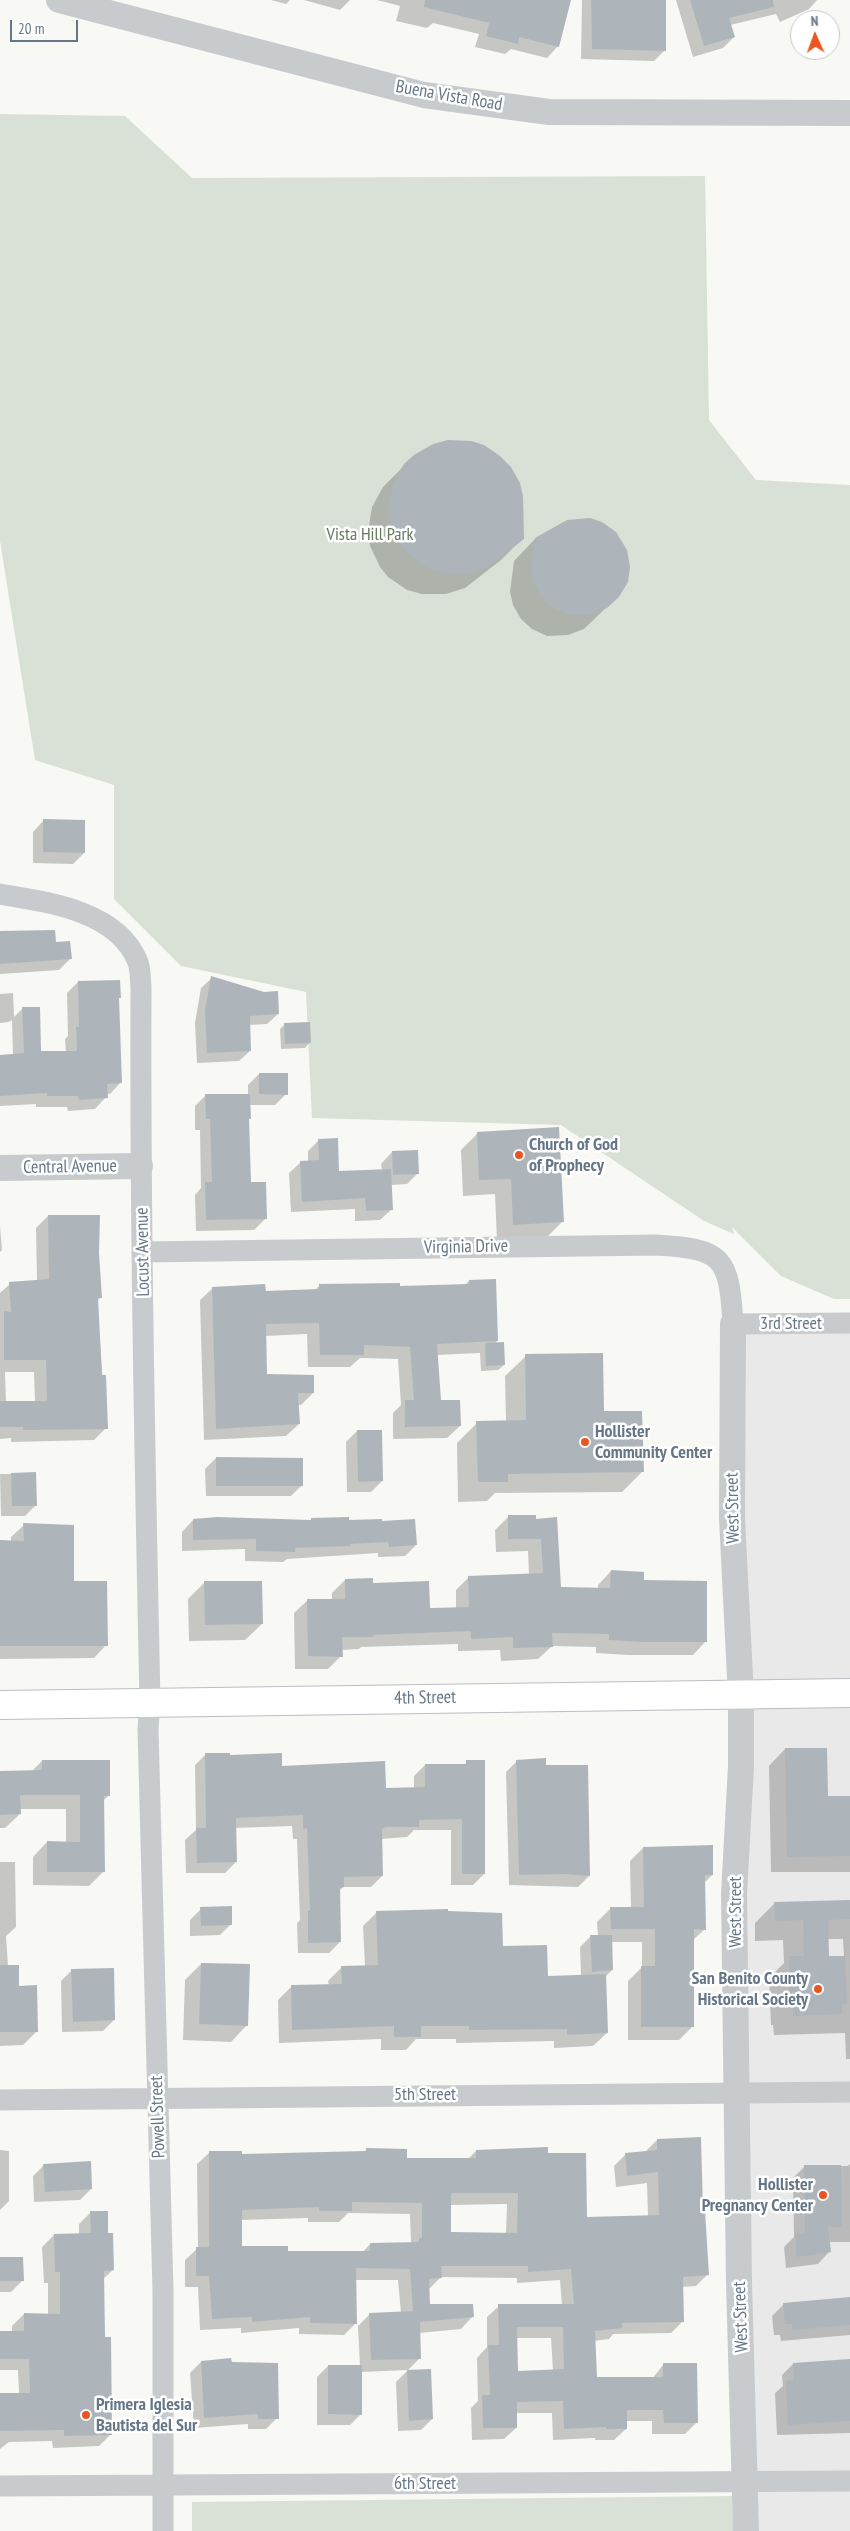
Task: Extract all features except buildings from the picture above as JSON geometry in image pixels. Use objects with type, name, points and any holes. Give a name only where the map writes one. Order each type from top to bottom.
[{"type":"main road","name":"4th Street","points":[[0,1705],[546,1696],[850,1694]]},
{"type":"street","name":"Buena Vista Road","points":[[59,0],[424,95],[549,112],[850,113]]},
{"type":"street","name":"Locust Avenue","points":[[0,894],[66,908],[93,918],[112,929],[133,952],[138,963],[142,987],[140,1166],[144,1252],[150,1703]]},
{"type":"street","name":"Central Avenue","points":[[0,1168],[140,1166]]},
{"type":"street","name":"Virginia Drive","points":[[144,1252],[656,1244],[694,1247],[712,1254],[723,1265],[731,1298],[733,1324]]},
{"type":"street","name":"3rd Street","points":[[733,1324],[850,1323]]},
{"type":"street","name":"West Street","points":[[733,1324],[732,1518],[741,1696],[742,1766],[734,1894],[739,2283],[746,2531]]},
{"type":"street","name":"Powell Street","points":[[150,1703],[148,1729],[163,2291],[163,2531]]},
{"type":"street","name":"5th Street","points":[[0,2100],[158,2097],[850,2092]]},
{"type":"street","name":"6th Street","points":[[0,2486],[850,2481]]},
{"type":"shaded area","points":[[850,1322],[850,2531],[745,2531],[733,1324]]},
{"type":"green space","name":"Vista Hill Park","points":[[0,114],[125,116],[192,178],[705,176],[709,420],[756,480],[850,485],[850,1299],[834,1299],[781,1276],[732,1227],[734,1234],[704,1221],[561,1125],[312,1118],[306,992],[181,966],[114,899],[114,785],[35,760],[0,541]]},
{"type":"green space","points":[[732,2496],[733,2531],[192,2531],[192,2502]]},
{"type":"place","name":"Church of God of Prophecy","points":[[519,1155]]},
{"type":"place","name":"Hollister Community Center","points":[[585,1442]]},
{"type":"place","name":"San Benito County Historical Society","points":[[818,1989]]},
{"type":"place","name":"Hollister Pregnancy Center","points":[[823,2195]]},
{"type":"place","name":"Primera Iglesia Bautista del Sur","points":[[86,2415]]}]
